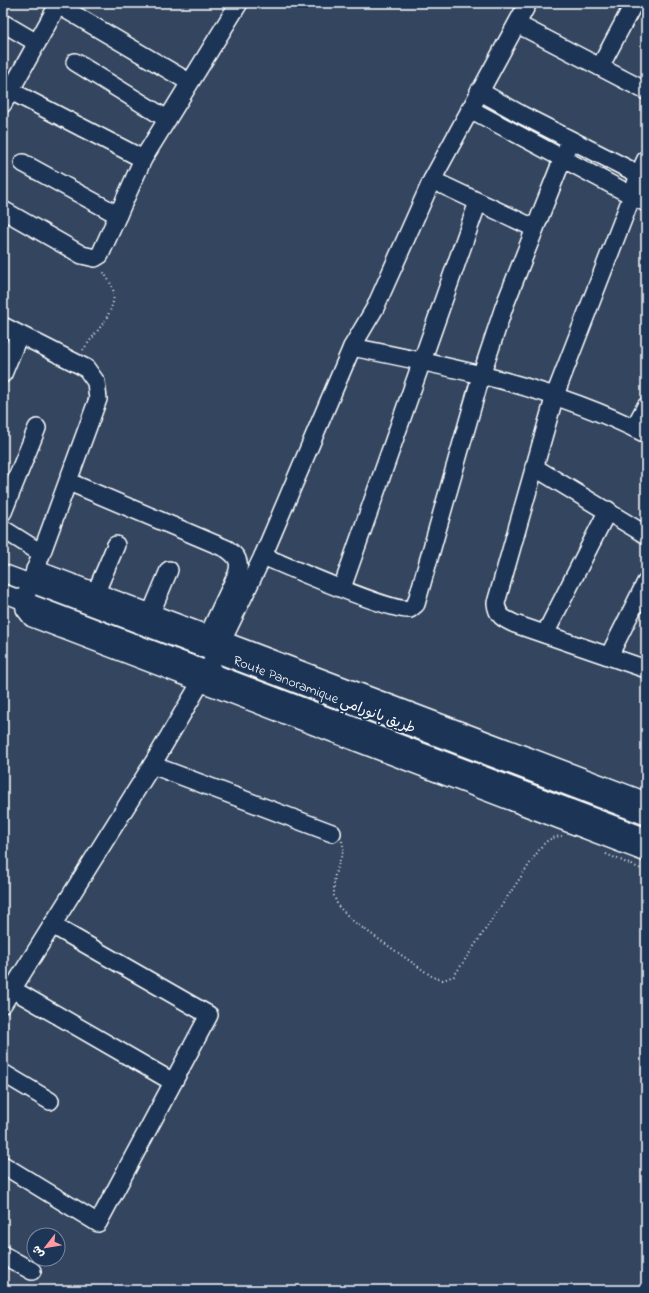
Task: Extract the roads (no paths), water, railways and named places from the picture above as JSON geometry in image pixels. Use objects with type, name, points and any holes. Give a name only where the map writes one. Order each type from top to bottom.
[{"type":"street","points":[[3,210],[82,255],[95,258],[104,251],[143,159],[239,3]]},
{"type":"street","points":[[3,1004],[152,764],[213,644],[263,556],[352,347],[375,308],[432,180],[528,3]]},
{"type":"street","points":[[600,67],[634,3]]},
{"type":"street","points":[[143,159],[5,94],[37,43],[59,4],[189,82]]},
{"type":"street","points":[[3,23],[37,43]]},
{"type":"street","points":[[517,24],[646,91]]},
{"type":"street","points":[[75,62],[167,119]]},
{"type":"street","points":[[479,91],[570,140],[644,170],[639,200],[555,395],[496,603],[496,609],[497,613],[502,618],[646,669]]},
{"type":"street","points":[[470,109],[639,200]]},
{"type":"street","points":[[263,556],[399,609],[410,609],[416,604],[481,376],[534,228],[570,140]]},
{"type":"street","points":[[23,164],[118,215]]},
{"type":"street","points":[[432,180],[534,228]]},
{"type":"street","points":[[342,588],[478,202]]},
{"type":"street","points":[[3,326],[91,373],[96,382],[98,398],[69,482],[35,568],[24,601]]},
{"type":"street","points":[[3,374],[19,335]]},
{"type":"street","points":[[352,347],[423,361],[555,395],[640,431],[646,406]]},
{"type":"street","points":[[3,512],[37,428]]},
{"type":"street","points":[[534,467],[608,510],[646,535]]},
{"type":"street","points":[[69,482],[227,548],[233,553],[238,559],[239,566],[213,644]]},
{"type":"street","points":[[545,634],[608,510]]},
{"type":"street","points":[[3,529],[35,568],[151,613],[213,644],[646,801]]},
{"type":"street","points":[[96,592],[116,545]]},
{"type":"street","name":"Route Panoramique طريق بانورامي","points":[[3,573],[35,568],[213,644],[646,816]]},
{"type":"street","points":[[151,613],[170,570]]},
{"type":"street","points":[[609,656],[646,582]]},
{"type":"street","name":"Route Panoramique طريق بانورامي","points":[[3,593],[198,674],[646,836]]},
{"type":"street","points":[[198,674],[646,853]]},
{"type":"street","points":[[152,764],[332,833]]},
{"type":"street","points":[[3,1165],[98,1223],[209,1015],[52,925]]},
{"type":"street","points":[[12,989],[173,1082]]},
{"type":"street","points":[[3,1073],[50,1101]]},
{"type":"street","points":[[3,1255],[32,1271]]}]
